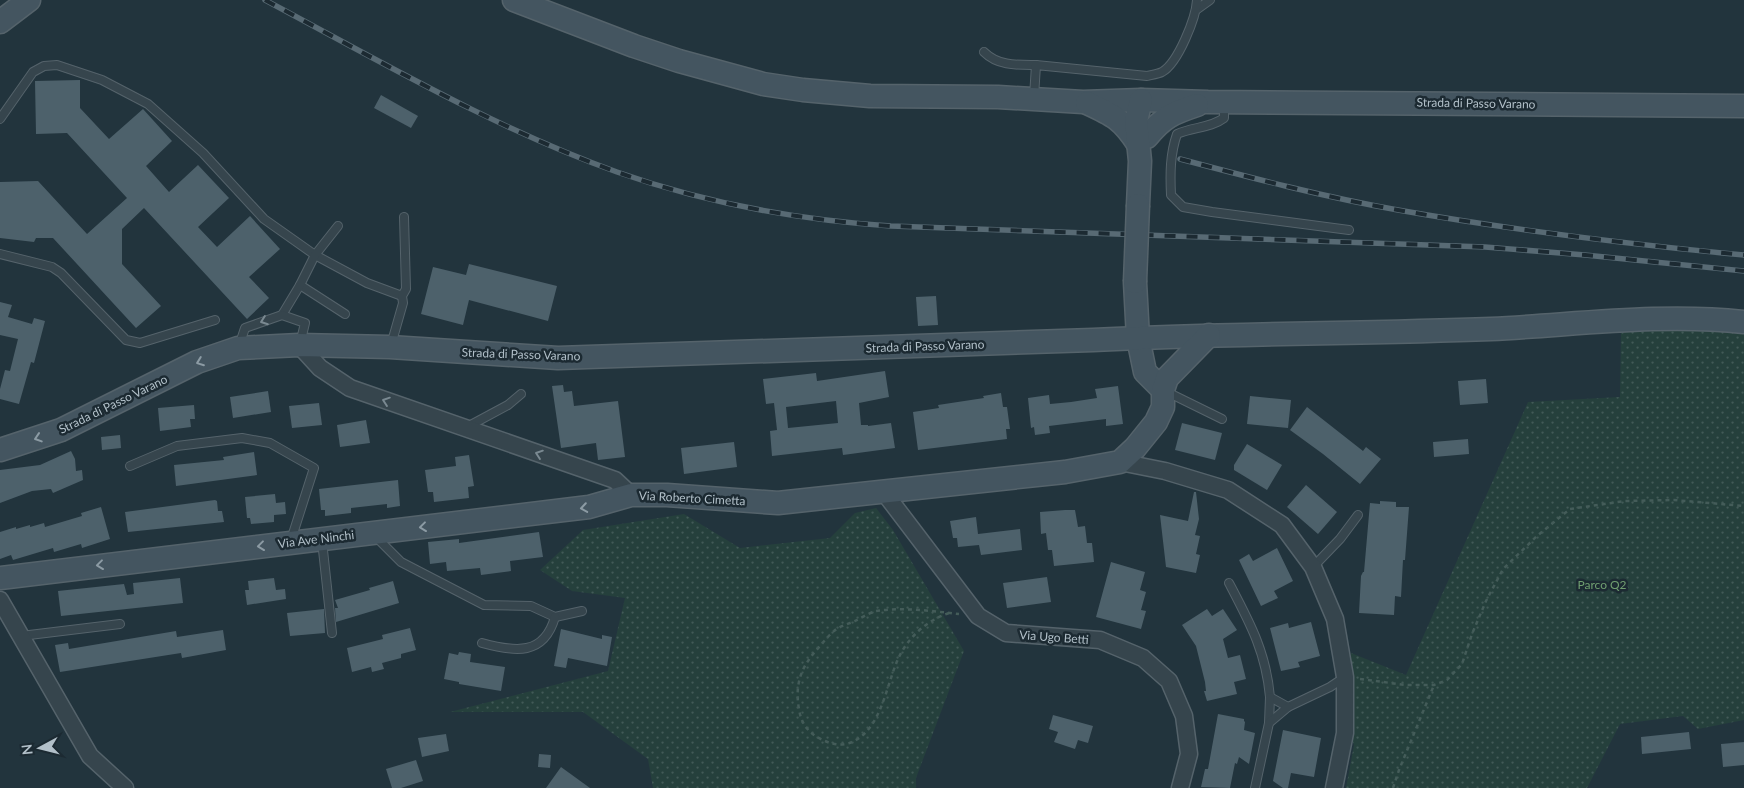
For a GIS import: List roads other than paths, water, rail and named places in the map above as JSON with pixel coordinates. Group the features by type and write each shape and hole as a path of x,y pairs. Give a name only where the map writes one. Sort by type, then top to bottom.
{"street":[{"path":"0,22 29,0"},
{"name":"Strada di Passo Varano","path":"514,0 652,52 726,75 763,84 870,96 1034,99 1083,102 1141,100 1744,106"},
{"path":"1141,100 1147,119 1142,148 1135,290 1138,338 1145,372"},
{"name":"Strada di Passo Varano","path":"1083,102 1110,114 1128,128 1142,148 1158,123 1169,116 1216,101"},
{"path":"1120,462 1135,448 1156,422 1163,407 1165,384 1176,355 1170,336 1159,329 1146,316 1135,290"},
{"path":"1093,340 1108,332 1123,319 1135,290"},
{"name":"Strada di Passo Varano","path":"1,448 61,430 197,362 238,348 299,346 390,347 558,358 1170,336 1490,329 1650,320 1718,319 1744,322"},
{"path":"1165,384 1209,335"},
{"path":"1093,340 1121,355 1165,384"},
{"name":"Via Roberto Cimetta","path":"299,346 320,368 350,388 615,480 631,495 667,495 778,503 1065,472 1120,462"},
{"path":"1120,462 1164,471 1228,490 1282,525 1313,567 1335,619 1345,677 1345,733 1334,788"},
{"name":"Via Ugo Betti","path":"883,491 978,616 1006,634 1100,640 1143,658 1169,681 1184,716 1189,754 1180,788"},
{"name":"Via Ave Ninchi","path":"0,578 589,507 631,495"},
{"path":"0,600 90,756 126,788"}],"lane":[{"path":"984,52 992,60 1010,65 1036,65 1146,76 1162,72 1175,60 1196,10 1197,0"},
{"path":"1196,10 1210,0"},
{"path":"0,119 33,72 44,66 57,65 102,80 148,104 203,153 264,219 315,255 366,283 402,296"},
{"path":"1034,99 1036,65"},
{"path":"1216,101 1224,118 1218,123 1177,134 1173,146 1170,174 1171,195 1183,207 1349,230"},
{"path":"390,347 403,302 402,296 406,289 404,217"},
{"path":"282,315 315,255 338,226"},
{"path":"0,254 52,267 61,272 126,340 140,344 216,320"},
{"path":"300,285 345,314"},
{"path":"238,348 245,328 282,315 305,323 299,346"},
{"path":"1165,384 1222,419"},
{"path":"465,428 508,405 521,394"},
{"path":"130,466 177,446 242,438 270,443 314,468 290,542"},
{"path":"1313,567 1340,540 1358,515"},
{"path":"371,532 401,562 484,605 531,606 555,617 582,611"},
{"path":"322,538 332,633"},
{"path":"1229,583 1250,622 1268,674 1270,697 1269,723 1255,788"},
{"path":"482,643 502,649 531,648 541,642 552,629 555,617"},
{"path":"21,636 120,624"},
{"path":"1269,723 1288,707 1330,687 1345,677"},
{"path":"1270,697 1288,707"}],"railway":[{"path":"265,0 394,70 526,135 617,172 650,183 684,193 752,208 821,219 891,226 1485,247 1744,271"},
{"path":"1180,159 1315,193 1398,210 1570,236 1744,255"}],"park label":[{"name":"Parco Q2","path":"1602,584"}]}
